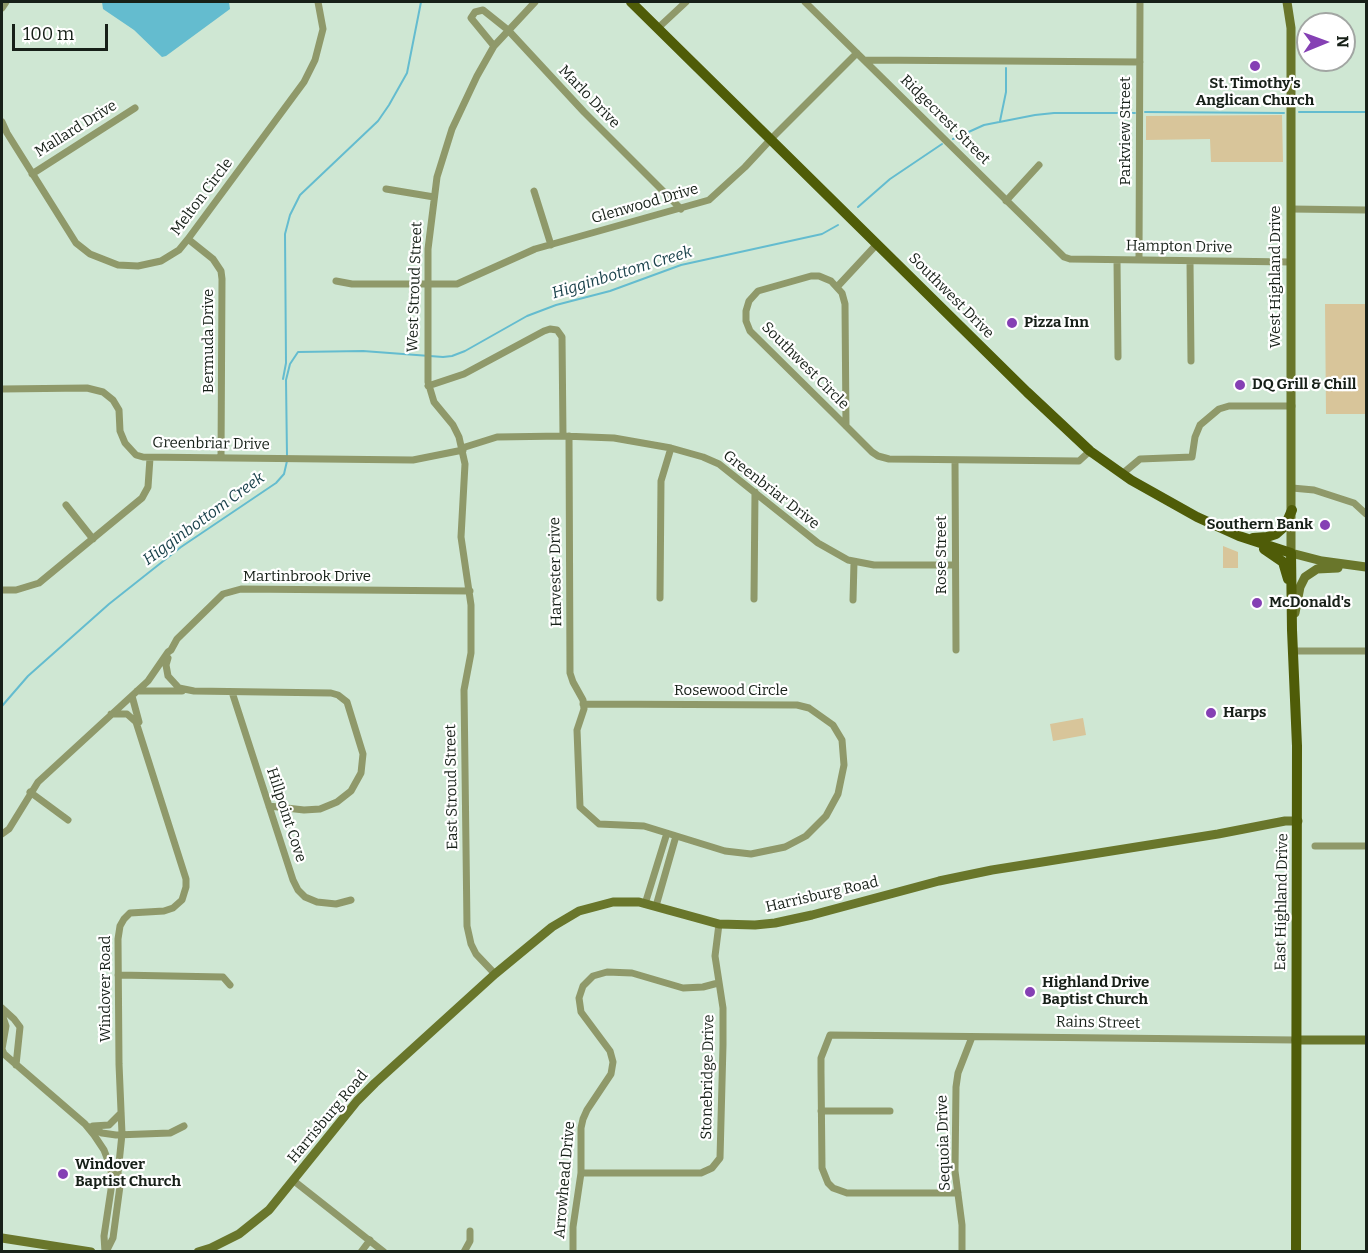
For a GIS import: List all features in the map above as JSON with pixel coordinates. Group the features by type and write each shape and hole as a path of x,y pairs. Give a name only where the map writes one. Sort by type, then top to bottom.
{"main road":[{"name":"Southwest Drive","path":"631,2 1090,451 1153,494 1197,517 1246,538 1291,553"},
{"name":"West Highland Drive","path":"1287,2 1291,28 1291,553"},
{"path":"1246,538 1276,534 1286,523 1292,510"},
{"path":"1246,538 1283,562 1291,590"},
{"path":"1291,553 1366,568"},
{"name":"East Highland Drive","path":"1291,553 1298,746 1296,1251"},
{"path":"1292,630 1300,587 1311,571 1327,568 1366,568"},
{"name":"Harrisburg Road","path":"198,1251 223,1242 252,1225 269,1210 363,1095 495,974 552,927 579,911 613,902 645,904 719,924 755,925 784,921 983,872 1285,821 1298,821"},
{"name":"Rains Street","path":"1296,1040 1366,1040"},
{"path":"2,1238 91,1251"}],"street":[{"path":"2,8 6,2"},
{"name":"Melton Circle","path":"2,122 7,134 76,243 90,254 104,260 126,266 147,265 169,256 188,239 309,74 315,60 322,29 318,2"},
{"name":"West Stroud Street","path":"470,591 461,537 465,464 462,449 457,432 434,402 426,373 427,285 434,196 443,153 477,76 494,46 535,2"},
{"path":"658,28 686,2"},
{"name":"Ridgecrest Street","path":"805,2 1066,258"},
{"name":"Parkview Street","path":"1139,260 1140,2"},
{"name":"Marlo Drive","path":"494,46 471,18 476,12 483,10 508,30 584,112 681,209"},
{"name":"Glenwood Drive","path":"336,281 351,284 451,285 464,282 536,249 709,200 857,53"},
{"path":"864,60 1140,62"},
{"name":"Mallard Drive","path":"32,174 135,108"},
{"path":"1006,201 1039,165"},
{"path":"386,189 434,196"},
{"path":"534,191 551,245"},
{"path":"1291,209 1366,210"},
{"name":"Bermuda Drive","path":"188,239 213,259 222,279 221,458"},
{"path":"846,426 845,304 842,293 837,287 877,244"},
{"name":"Hampton Drive","path":"1066,258 1291,262"},
{"path":"1117,260 1118,357"},
{"path":"1190,261 1191,361"},
{"name":"Southwest Circle","path":"837,287 826,278 811,276 761,289 754,293 749,302 746,321 750,332 872,452 883,458 1079,461 1090,451"},
{"name":"Harvester Drive","path":"428,386 464,374 544,331 557,330 562,337 570,673 584,704"},
{"name":"Greenbriar Drive","path":"2,389 87,388 99,390 110,397 119,410 120,431 125,443 136,455 150,458 413,460 462,449 497,437 614,438 671,448 719,464 824,548 854,562 874,565 955,565"},
{"path":"1122,474 1140,459 1192,457 1195,437 1200,425 1219,409 1229,406 1292,406"},
{"path":"660,598 661,481 671,448"},
{"path":"2,590 16,590 39,583 142,498 149,483 150,458"},
{"name":"Rose Street","path":"955,460 956,650"},
{"path":"1292,488 1314,490 1354,503 1366,514"},
{"path":"754,599 755,492"},
{"path":"66,505 93,538"},
{"path":"853,600 854,562"},
{"name":"Martinbrook Drive","path":"2,834 9,829 30,792 47,772 148,681 177,639 218,598 235,590 470,591"},
{"name":"East Stroud Street","path":"470,591 471,653 464,690 467,926 476,954 495,974"},
{"path":"171,650 166,665 168,676 179,688 194,691"},
{"path":"1293,651 1366,651"},
{"path":"134,693 194,691 338,694 348,704 362,747 360,776 351,792 337,802 316,810 269,806"},
{"name":"Hillpoint Cove","path":"232,692 292,880 300,894 317,902 336,904 351,900"},
{"name":"Windover Road","path":"134,693 147,751"},
{"name":"Rosewood Circle","path":"584,704 797,705 815,710 838,731 842,740 844,765 838,794 826,816 806,836 774,851 745,854 724,851 667,833 644,826 599,824 580,807 577,730 584,704"},
{"name":"Windover Road","path":"106,1251 113,1238 120,1186 118,1173 122,1134 118,935 124,919 135,912 164,911 173,908 182,900 186,888 186,879 147,751 135,720 125,714 111,714"},
{"path":"30,792 68,820"},
{"path":"645,904 667,833"},
{"path":"656,906 676,836"},
{"path":"1316,846 1366,846"},
{"name":"Stonebridge Drive","path":"581,1173 701,1173 716,1164 721,1151 723,1045 723,1008 715,956 719,924"},
{"name":"Arrowhead Drive","path":"573,1251 574,1210 581,1173 581,1128 587,1110 611,1074 613,1062 610,1051 581,1012 579,998 583,986 593,976 607,972 632,973 683,988 703,987 718,983"},
{"path":"118,975 223,977 230,985"},
{"path":"2,1008 17,1022 21,1032 16,1065"},
{"path":"2,1014 6,1026 2,1052 87,1126 104,1150 112,1176 110,1185"},
{"path":"6,1026 17,1022"},
{"name":"Rains Street","path":"821,1111 821,1058 830,1035 1296,1040"},
{"name":"Sequoia Drive","path":"962,1251 962,1225 955,1171 956,1087 958,1073 972,1037"},
{"path":"890,1111 821,1111 822,1168 825,1179 832,1188 847,1193 958,1193"},
{"path":"87,1126 105,1127 114,1122 121,1113"},
{"path":"87,1126 102,1132 122,1134 170,1133 184,1126"},
{"name":"Windover Road","path":"106,1251 104,1236 110,1185 118,1173"},
{"path":"294,1181 384,1251"},
{"path":"464,1251 470,1240 470,1231"},
{"path":"361,1251 370,1240"}],"shaded area":[{"path":"1282,115 1283,162 1211,162 1210,139 1146,140 1146,116"},
{"path":"1325,304 1366,304 1366,414 1326,414"},
{"path":"1223,546 1238,552 1238,568 1223,568"},
{"path":"1083,718 1086,735 1053,741 1050,724"}],"water":[{"path":"102,2 229,2 230,9 162,57 134,30 103,9"}],"waterway":[{"path":"283,379 286,363 285,234 290,215 300,195 378,121 389,105 407,73 421,2"},
{"path":"1000,121 1006,92 1006,68"},
{"name":"Higginbottom Creek","path":"1145,112 1284,113"},
{"name":"Higginbottom Creek","path":"1299,112 1366,112"},
{"name":"Higginbottom Creek","path":"953,139 984,125 1035,115 1135,113"},
{"name":"Higginbottom Creek","path":"858,207 890,179 942,144"},
{"name":"Higginbottom Creek","path":"287,456 286,380 290,364 298,352 363,351 452,356 527,316 556,305 610,291 681,265 822,234 838,225"},
{"name":"Higginbottom Creek","path":"2,706 28,676 109,604 181,547 276,483 284,474 287,461"}],"place":[{"name":"St. Timothy's Anglican Church","path":"1255,66"},
{"name":"Pizza Inn","path":"1012,323"},
{"name":"DQ Grill & Chill","path":"1240,385"},
{"name":"Southern Bank","path":"1325,525"},
{"name":"McDonald's","path":"1257,603"},
{"name":"Harps","path":"1211,713"},
{"name":"Highland Drive Baptist Church","path":"1030,992"},
{"name":"Windover Baptist Church","path":"63,1174"}]}
